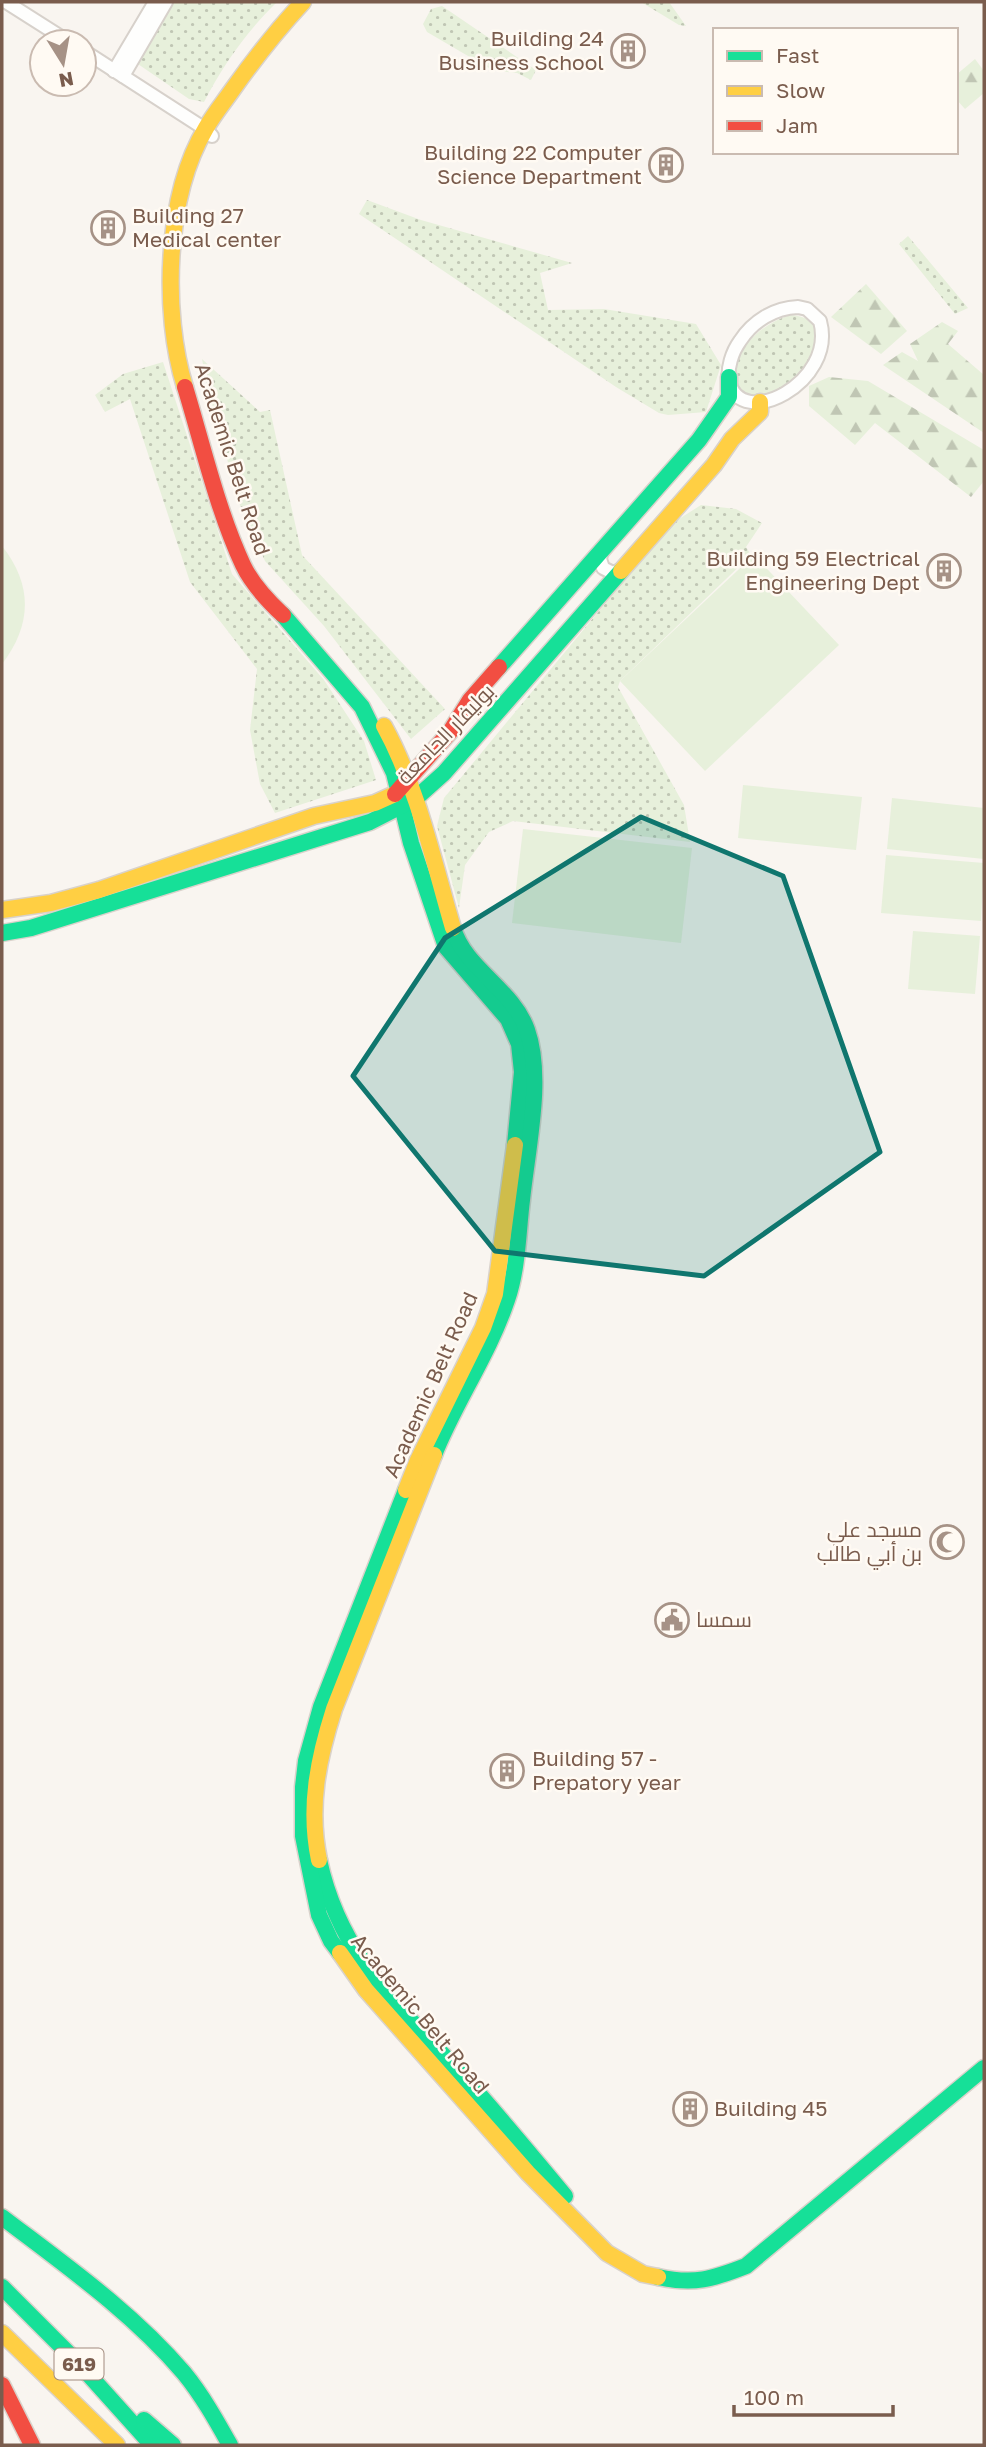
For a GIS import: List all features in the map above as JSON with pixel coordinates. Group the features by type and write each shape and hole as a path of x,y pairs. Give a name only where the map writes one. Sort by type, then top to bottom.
{"main road":[{"name":"Academic Belt Road","path":"303,2 272,35 208,132 181,194 171,260 171,313 176,358 225,520 244,566 268,601 291,623 362,707 407,794 455,935 470,957 517,1008 527,1029 535,1080 515,1262 508,1298 494,1335 437,1448 334,1709 318,1764 314,1803 323,1878 341,1927 380,1988 477,2092 592,2227 628,2257 667,2268 698,2270 727,2263 769,2238 984,2059"},
{"name":"Academic Belt Road","path":"208,132 268,49 313,2"},
{"name":"بوليفار الجامعة","path":"2,909 27,908 121,884 247,837 330,811 370,805 407,794 470,700 712,423 730,397 729,377"},
{"name":"بوليفار الجامعة","path":"2,933 31,928 370,822 407,794 444,773 625,568 714,465 733,439 760,412 760,402"},
{"name":"Academic Belt Road","path":"407,794 411,843 446,947 508,1019 521,1059 521,1092 495,1294 483,1328 418,1460 321,1707 306,1762 303,1836 319,1915 331,1941 383,2009 528,2173 607,2253 643,2274 670,2280 710,2280 746,2266 984,2068"},
{"path":"27,908 31,928"},
{"path":"2,2217 141,2330 183,2373 211,2411 230,2445"},
{"name":"619","path":"2,2287 81,2366 152,2445"},
{"name":"619","path":"2,2333 117,2445"},
{"path":"81,2366 173,2445"},
{"path":"2,2385 32,2445"}],"street":[{"path":"6,2 47,28"},
{"path":"119,74 155,2"},
{"path":"119,74 166,2"},
{"path":"98,60 208,132"},
{"path":"807,309 820,321 822,343 810,373 781,396 760,402 742,401 733,392 729,377 733,352 748,330 775,311 807,309"},
{"path":"603,550 600,559 603,568 612,573 625,568"}],"highlighted area":[{"path":"641,817 783,876 880,1152 704,1276 495,1251 353,1076 445,938"}],"green space":[{"path":"170,2 277,2 236,49 204,102 189,99 135,62"},
{"path":"641,2 669,2 686,26 679,25"},
{"path":"442,6 536,70 531,80 517,73 492,70 427,32 423,24 431,9"},
{"path":"975,59 984,71 984,93 965,109 958,101 958,73"},
{"path":"367,200 421,220 572,263 540,273 548,310 604,309 696,324 721,365 706,412 668,415 659,413 616,387 359,214"},
{"path":"908,236 968,308 955,314 899,244"},
{"path":"866,284 907,331 881,354 831,317"},
{"path":"790,315 807,319 816,328 817,340 813,354 794,380 781,390 767,397 747,396 736,385 738,361 743,350 758,332"},
{"path":"942,322 958,331 948,344 984,375 984,433 883,365 902,352 918,361 910,344"},
{"path":"202,359 260,412 270,410 302,555 445,709 411,739 324,626 265,561 239,503"},
{"path":"163,362 232,574 324,680 364,741 376,780 275,813 260,784 250,730 257,669 190,582 130,399 105,412 95,395 123,374"},
{"path":"829,377 868,381 984,450 984,481 971,497 875,423 855,445 809,406 809,386"},
{"path":"701,505 736,509 762,523 746,547 751,555 620,681 618,687 684,805 690,842 513,821 489,832 465,865 459,908 437,826 444,798 671,524"},
{"path":"2,546 19,575 25,605 19,635 2,664"},
{"path":"754,555 839,645 705,771 620,681"},
{"path":"743,785 862,797 856,850 738,838"},
{"path":"892,798 984,808 984,859 887,849"},
{"path":"523,829 692,848 681,943 512,923"},
{"path":"886,855 984,863 981,921 881,913"},
{"path":"913,931 980,936 975,994 908,989"}],"traffic: fast":[{"path":"499,667 699,440 729,397 729,377"},
{"path":"2,933 31,928 370,822 415,799 444,773 621,571"},
{"path":"283,615 362,707 394,773 411,843 446,947 508,1019 519,1044 522,1072 515,1145"},
{"path":"434,1455 491,1340 511,1288 534,1092 532,1049 527,1030 511,1003 468,955 453,928"},
{"path":"340,1953 319,1915 303,1836 306,1761 321,1707 406,1490"},
{"path":"319,1860 341,1924 374,1977 488,2104 565,2196"},
{"path":"658,2277 703,2279 746,2266 984,2068"},
{"path":"2,2217 120,2309 164,2351 197,2390 230,2445"},
{"path":"2,2287 81,2366 152,2445"},
{"path":"144,2420 173,2445"}],"traffic: slow":[{"path":"185,387 173,325 171,290 175,220 182,187 192,156 212,118 258,55 303,2"},
{"path":"621,571 714,465 732,439 760,412 760,402"},
{"path":"384,726 416,799 453,928"},
{"path":"2,910 51,903 99,890 314,816 375,803 395,794"},
{"path":"406,1490 483,1328 495,1294 515,1145"},
{"path":"319,1860 314,1821 316,1783 328,1728 434,1455"},
{"path":"340,1953 366,1990 528,2173 607,2253 643,2274 658,2277"},
{"path":"2,2333 117,2445"}],"traffic: jam":[{"path":"185,387 218,500 243,565 266,598 283,615"},
{"path":"395,794 450,732 470,700 499,667"},
{"path":"2,2385 32,2445"}],"place":[{"name":"Building 24 Business School","path":"628,51"},
{"name":"Building 22 Computer Science Department","path":"666,165"},
{"name":"Building 27 Medical center","path":"108,228"},
{"name":"Building 59 Electrical Engineering Dept","path":"944,571"},
{"name":"مسجد علي بن أبي طالب","path":"947,1542"},
{"name":"سمسا","path":"672,1620"},
{"name":"Building 57 - Prepatory year","path":"507,1771"},
{"name":"Building 45","path":"690,2109"}]}
